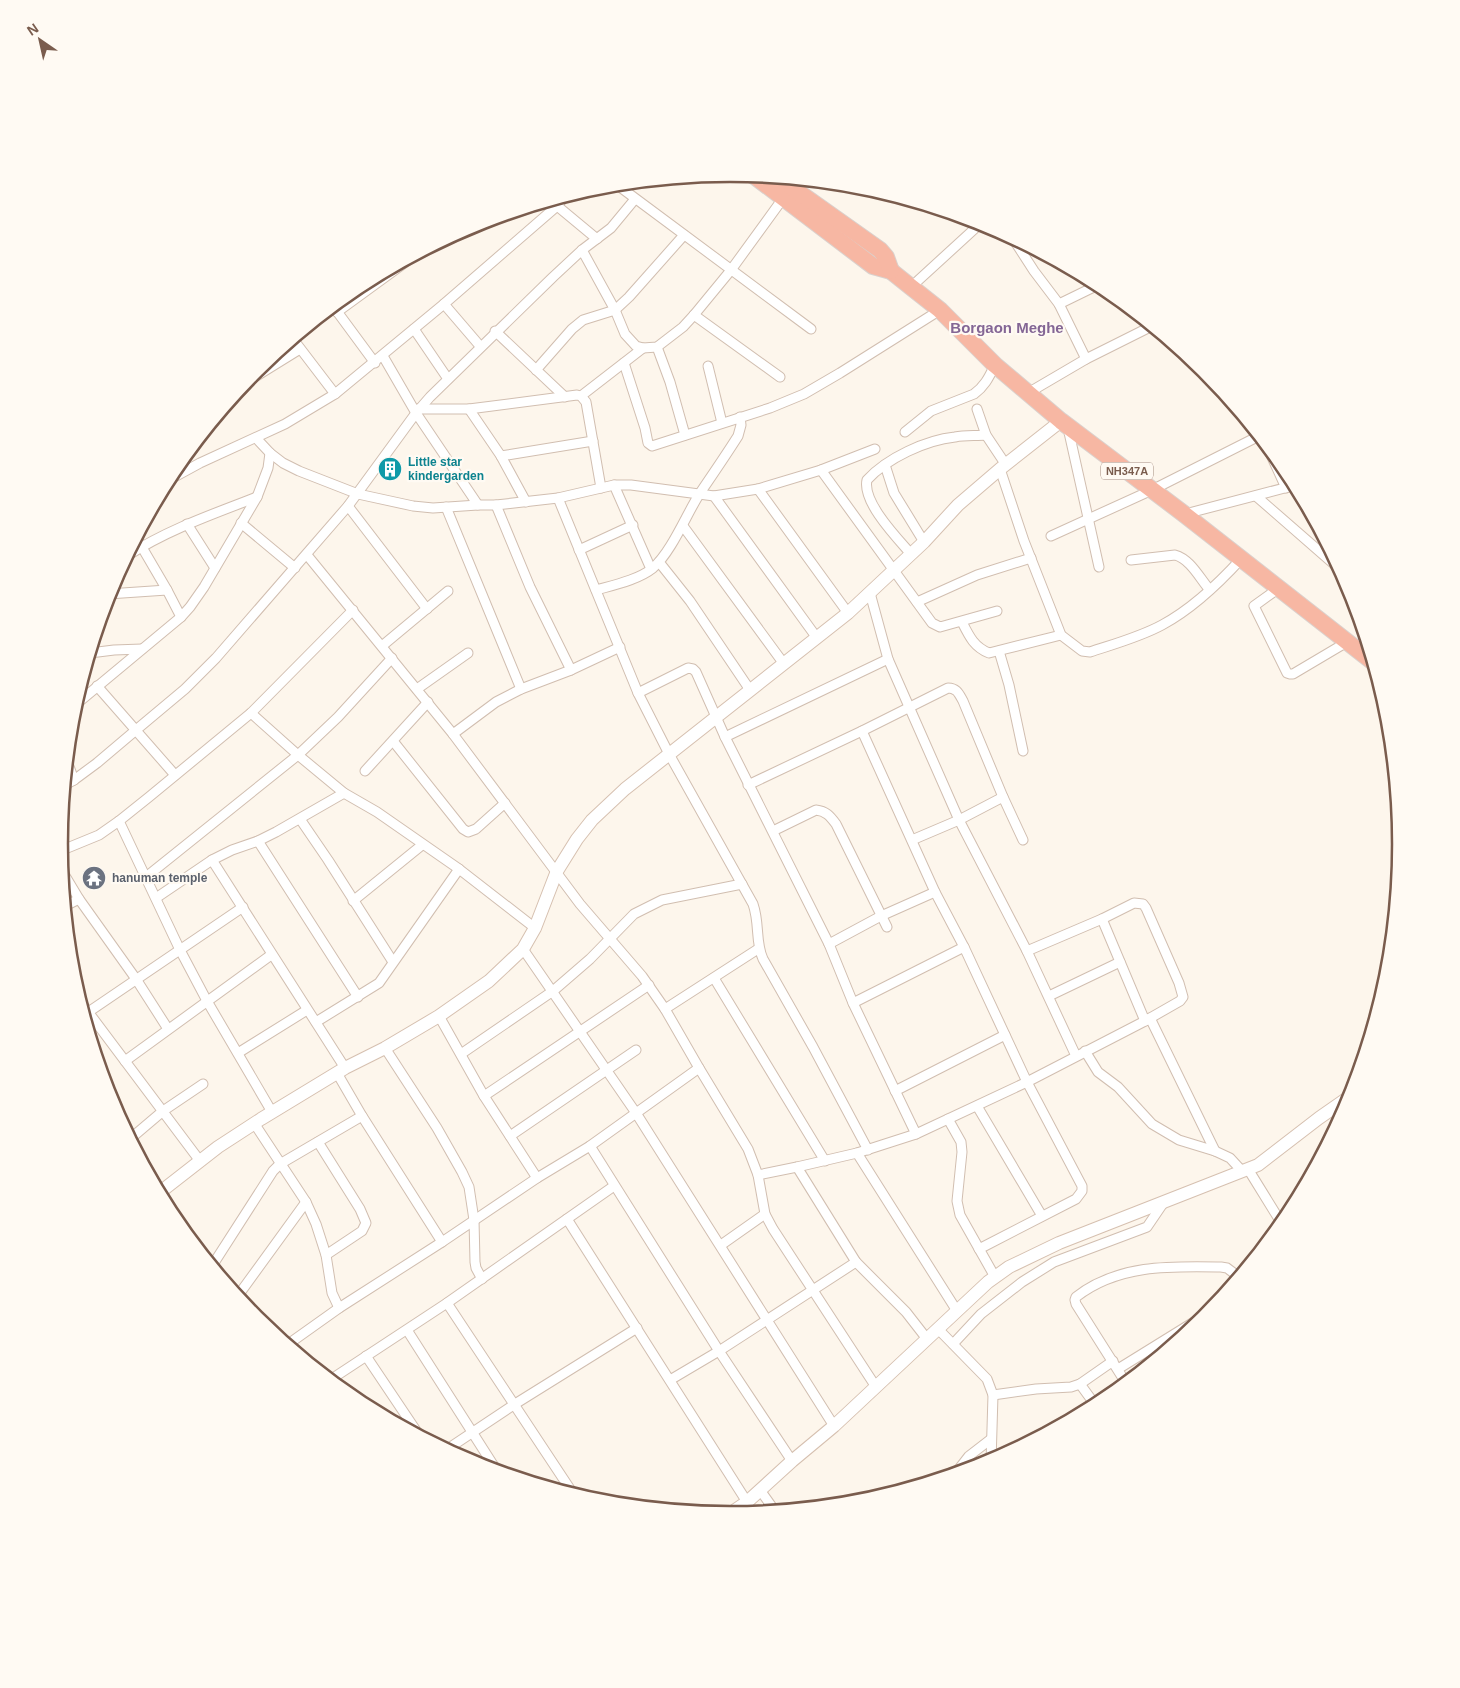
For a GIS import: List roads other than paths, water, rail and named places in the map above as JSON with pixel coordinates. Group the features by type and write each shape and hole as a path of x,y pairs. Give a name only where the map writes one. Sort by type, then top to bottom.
{"highway":[{"name":"NH347A","path":"764,183 872,266 890,271 911,287 940,310 995,365 1064,424 1279,588 1356,644"},
{"name":"NH347A","path":"787,184 880,250 886,257 890,271"}],"street":[{"path":"624,190 811,328"},
{"path":"582,250 615,310 625,334 636,346 643,348 657,347 694,315 731,270 784,197"},
{"path":"71,782 185,689 216,658 358,494 417,411 495,331 582,250 611,228 636,199"},
{"path":"556,205 597,239"},
{"path":"181,473 285,424 335,394 444,304 550,207"},
{"path":"911,287 975,229"},
{"path":"536,370 583,320 615,310 629,297 684,235"},
{"path":"1019,248 1059,304 1086,359"},
{"path":"1059,304 1091,289"},
{"path":"444,304 480,346"},
{"path":"624,362 646,428 649,445 652,446 770,408 804,394 940,310"},
{"path":"337,311 375,362"},
{"path":"694,315 780,377"},
{"path":"414,329 448,379"},
{"path":"1028,393 1086,359 1146,329"},
{"path":"495,331 565,397"},
{"path":"296,343 335,394"},
{"path":"657,347 670,382 685,435"},
{"path":"417,411 469,409 581,396 643,348"},
{"path":"272,366 300,349"},
{"path":"383,356 478,504"},
{"path":"905,432 931,411 980,390 989,378 995,365"},
{"path":"708,366 722,423"},
{"path":"581,396 586,402 601,488"},
{"path":"469,409 501,456 526,502"},
{"path":"977,409 986,435 1003,467 1031,558 1061,635 1082,651 1090,652 1160,626 1174,618 1241,559"},
{"path":"596,590 639,576 659,562 738,436 741,425 740,417"},
{"path":"165,1189 218,1147 254,1123 439,1016 489,981 523,949 535,928 557,871 576,839 592,820 625,789 848,612 924,542 958,505 1003,467 1064,424 1099,567"},
{"path":"911,554 873,505 867,490 867,480 885,465 915,448 955,436 986,435"},
{"path":"256,438 283,463 298,471 358,494 413,506 446,508 558,498 614,485 632,485 714,496 758,489 821,470 874,449"},
{"path":"1051,536 1152,490 1254,439"},
{"path":"501,456 592,441"},
{"path":"84,697 181,617 195,600 257,498 268,468 270,453"},
{"path":"885,465 894,493 924,542"},
{"path":"821,470 928,618 936,626 940,627 962,622 997,610"},
{"path":"614,485 651,569"},
{"path":"1184,514 1288,487"},
{"path":"758,489 848,612"},
{"path":"714,496 817,638"},
{"path":"1256,496 1328,560"},
{"path":"137,549 187,524 257,498"},
{"path":"558,498 638,693 669,754 742,884 757,916 758,949 868,1150"},
{"path":"496,505 530,588 571,670"},
{"path":"348,506 426,609"},
{"path":"446,508 521,689"},
{"path":"241,523 295,568"},
{"path":"187,524 215,568"},
{"path":"579,550 633,525"},
{"path":"683,526 784,664"},
{"path":"141,546 168,590 181,617"},
{"path":"307,555 428,702 580,904 649,985 666,1009 748,1150 758,1175 765,1214 813,1292 876,1387"},
{"path":"1130,560 1180,556 1186,560 1209,589"},
{"path":"917,602 977,575 1031,558"},
{"path":"659,562 690,601 750,690"},
{"path":"1279,588 1254,606 1287,673 1299,671 1356,644"},
{"path":"117,593 168,590"},
{"path":"382,646 448,591"},
{"path":"870,593 888,659 959,820 1027,951 1076,1056"},
{"path":"68,848 99,835 119,821 251,712 353,610"},
{"path":"962,622 971,639 982,650 989,653 1061,635"},
{"path":"453,734 496,702 521,689 571,670 620,647"},
{"path":"96,652 142,649"},
{"path":"999,651 1009,685 1023,750"},
{"path":"417,689 468,652"},
{"path":"146,877 298,755 338,717 392,658"},
{"path":"725,737 888,659"},
{"path":"638,693 680,671 690,668 696,672 748,785 829,944 853,1003 916,1134"},
{"path":"97,686 175,775"},
{"path":"748,785 948,688 956,690 963,701 1023,840"},
{"path":"365,771 428,702"},
{"path":"251,712 298,755 344,792 377,812 459,869 535,928"},
{"path":"862,731 935,892 964,947 1027,1082 1082,1186 1082,1192 1076,1199 979,1249"},
{"path":"392,741 463,829 468,832 476,829 505,803"},
{"path":"72,773 74,780"},
{"path":"156,898 212,860 232,850 258,841 300,819 344,792"},
{"path":"912,840 959,820 1003,797"},
{"path":"773,831 816,810 824,811 836,824 887,927"},
{"path":"300,819 393,962"},
{"path":"119,821 206,1001 272,1112"},
{"path":"258,841 358,997"},
{"path":"353,901 422,845"},
{"path":"212,860 316,1022 362,1116 442,1242"},
{"path":"316,1022 379,983 459,869"},
{"path":"69,882 168,1029"},
{"path":"461,1054 553,990 611,939 634,914 662,900 742,884"},
{"path":"829,944 881,916 935,892"},
{"path":"71,903 79,899"},
{"path":"758,1175 857,1153 916,1134 1027,1082 1148,1019 1180,1001 1183,997 1179,983 1143,904 1134,903 1102,919 1027,951"},
{"path":"89,1012 243,907"},
{"path":"1102,919 1120,962 1215,1151"},
{"path":"853,1003 964,947"},
{"path":"523,949 636,1113 834,1426"},
{"path":"666,1009 758,949"},
{"path":"125,1061 271,954"},
{"path":"1049,996 1120,962"},
{"path":"714,978 824,1161"},
{"path":"484,1096 649,985"},
{"path":"238,1053 308,1010"},
{"path":"439,1016 484,1096 537,1178"},
{"path":"92,1021 125,1061 200,1161"},
{"path":"895,1090 1005,1035"},
{"path":"385,1048 437,1128 469,1187 474,1220 475,1262 482,1279"},
{"path":"510,1136 636,1050"},
{"path":"1085,1051 1098,1072 1118,1087 1152,1124 1179,1140 1215,1151 1230,1158 1245,1170 1277,1217"},
{"path":"292,1341 339,1308 537,1178 590,1146 699,1068"},
{"path":"135,1135 163,1111 203,1084"},
{"path":"742,1506 834,1426 957,1311 1009,1267 1060,1242 1258,1165 1339,1104"},
{"path":"977,1106 1042,1216"},
{"path":"215,1261 273,1171 280,1164 362,1116"},
{"path":"948,1119 961,1142 962,1152 957,1201 960,1215 995,1277"},
{"path":"254,1123 306,1202 316,1224 326,1255 332,1293 339,1308"},
{"path":"318,1142 360,1209 366,1223 362,1231 326,1255"},
{"path":"590,1146 719,1351 792,1461"},
{"path":"857,1153 957,1311"},
{"path":"797,1167 856,1262 906,1312 927,1339"},
{"path":"336,1376 447,1303 614,1186"},
{"path":"241,1291 306,1202"},
{"path":"953,1344 981,1314 1022,1282 1054,1262 1147,1227 1164,1202"},
{"path":"721,1245 765,1214"},
{"path":"567,1219 747,1502"},
{"path":"670,1380 813,1292 856,1262"},
{"path":"1123,1377 1076,1304 1075,1300 1080,1294 1114,1276 1157,1267 1221,1267 1227,1268 1234,1273"},
{"path":"447,1303 568,1486"},
{"path":"453,1445 637,1328"},
{"path":"938,1329 987,1379 993,1395 990,1453"},
{"path":"407,1330 490,1461"},
{"path":"993,1395 1036,1389 1071,1387 1173,1337"},
{"path":"366,1356 412,1425"},
{"path":"1080,1384 1091,1399"},
{"path":"963,1464 991,1439"},
{"path":"760,1490 768,1505"}],"place":[{"name":"Little star kindergarden","path":"390,469"},
{"name":"hanuman temple","path":"94,878"}],"district":[{"name":"Borgaon Meghe","path":"1007,328"}]}
